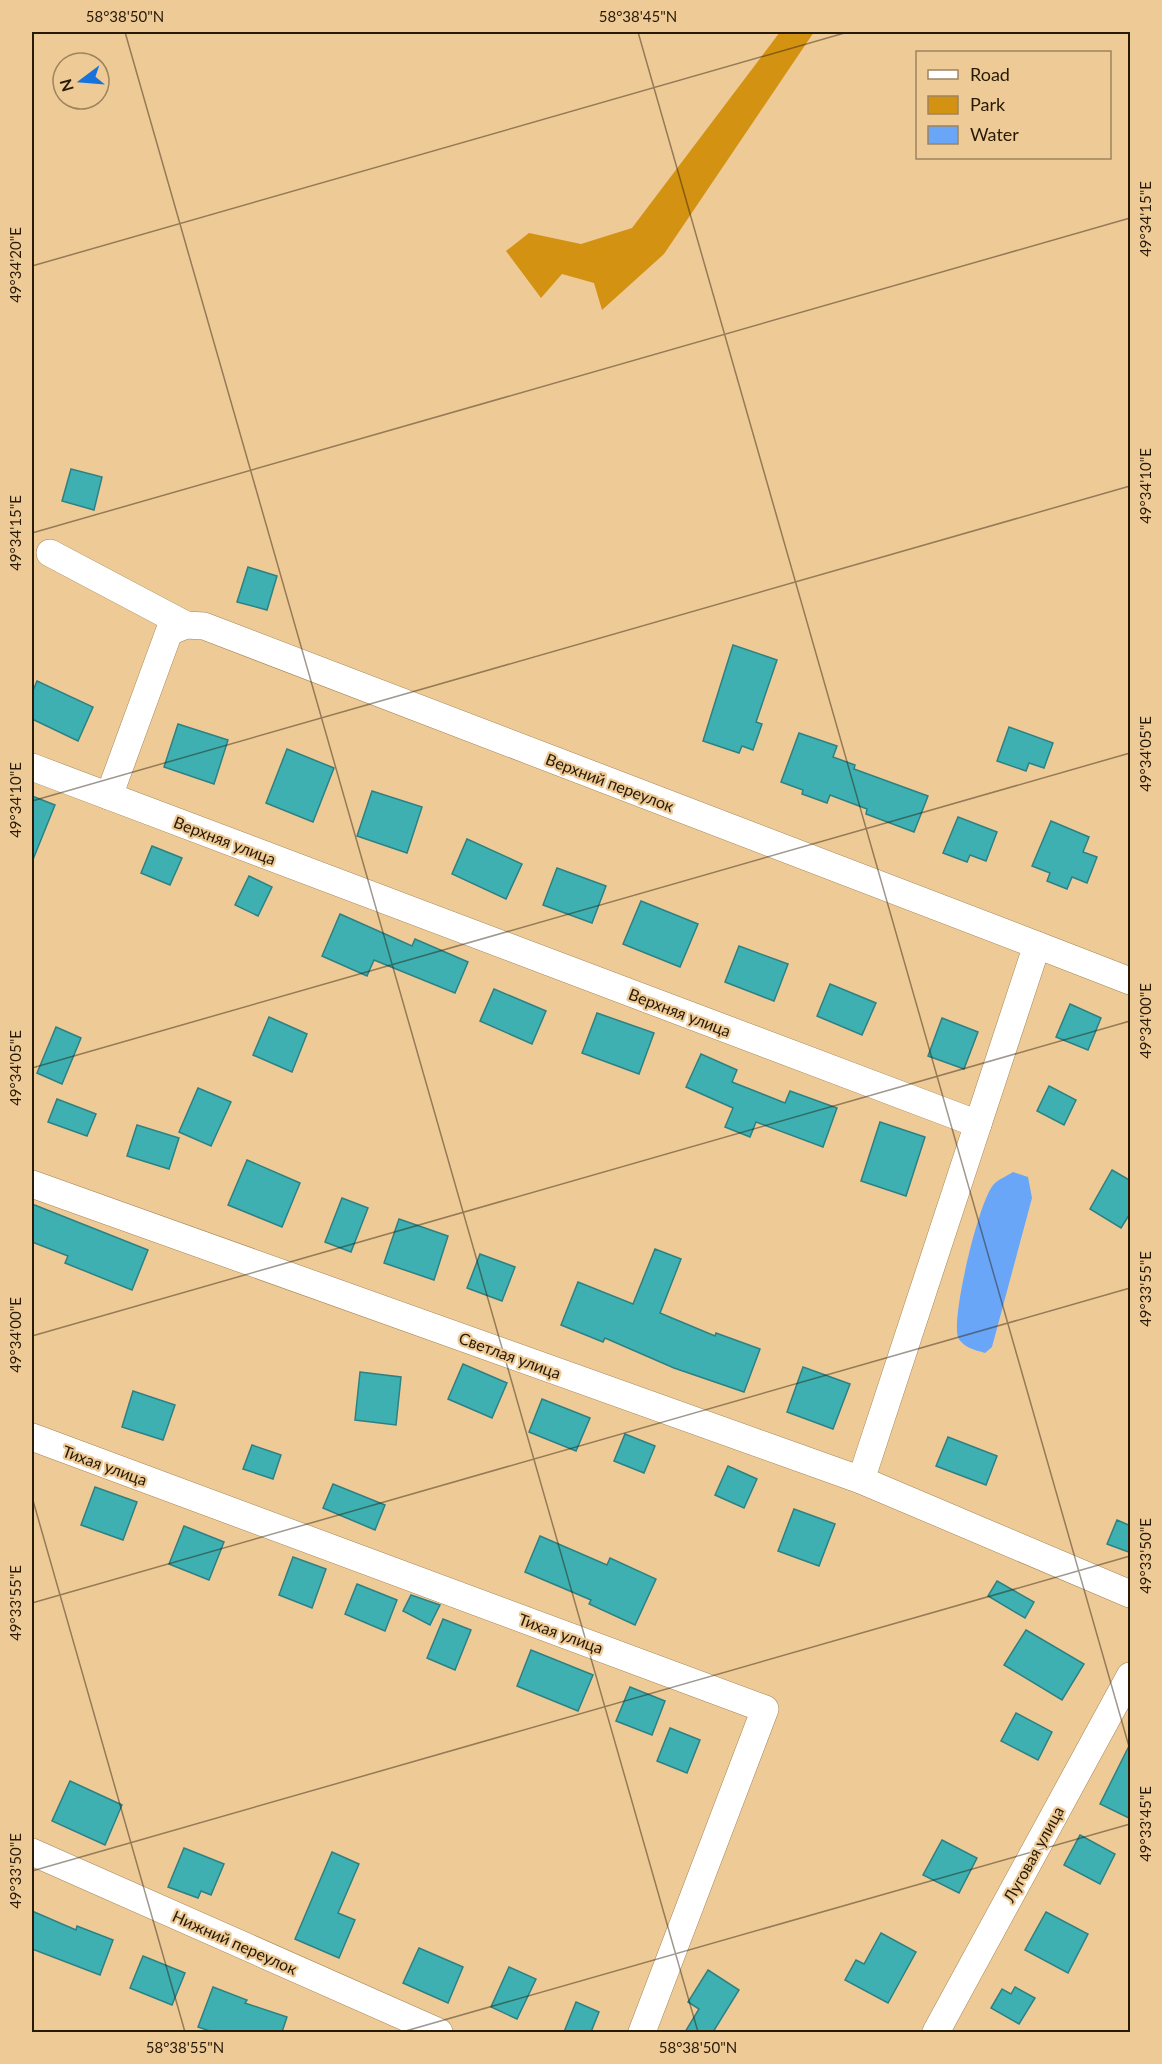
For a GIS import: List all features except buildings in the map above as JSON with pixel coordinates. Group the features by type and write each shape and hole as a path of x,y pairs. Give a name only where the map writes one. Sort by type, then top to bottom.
{"street":[{"name":"Верхний переулок","path":"50,553 186,625 204,626 1131,981"},
{"path":"109,796 169,632 186,625"},
{"name":"Верхняя улица","path":"32,767 978,1124"},
{"path":"861,1480 1037,945"},
{"name":"Светлая улица","path":"32,1184 861,1480 1131,1594"},
{"name":"Тихая улица","path":"32,1437 765,1709 642,2032"},
{"name":"Луговая улица","path":"936,2032 1131,1676"},
{"name":"Нижний переулок","path":"32,1852 439,2032"}],"green space":[{"path":"780,32 814,32 664,254 602,310 594,283 562,274 541,298 506,251 529,233 581,244 632,228"}],"water":[{"path":"1013,1172 1028,1177 1032,1198 992,1347 985,1353 969,1348 958,1337 957,1326 962,1284 974,1234 988,1194 996,1182"}]}
